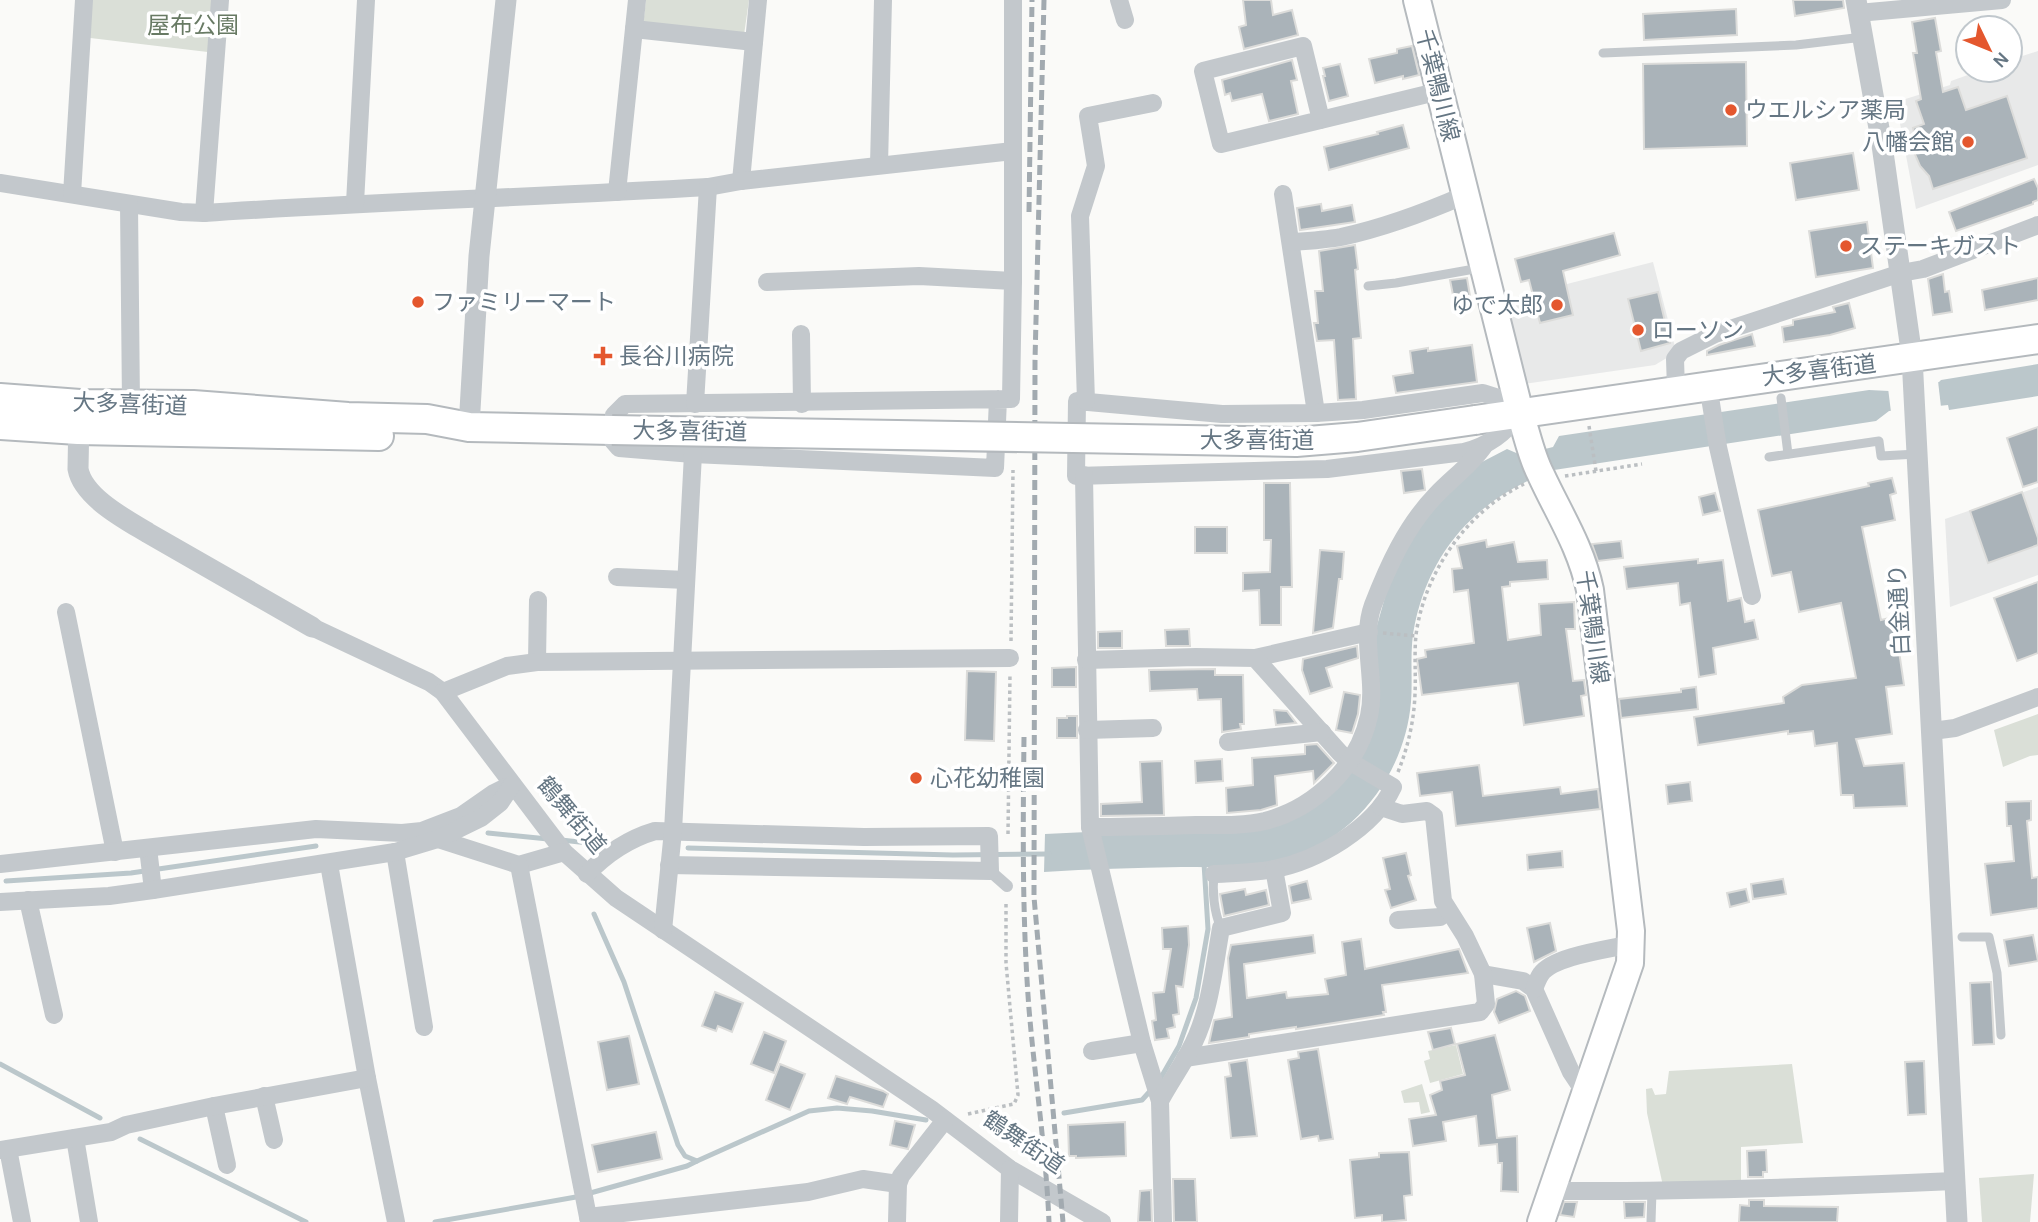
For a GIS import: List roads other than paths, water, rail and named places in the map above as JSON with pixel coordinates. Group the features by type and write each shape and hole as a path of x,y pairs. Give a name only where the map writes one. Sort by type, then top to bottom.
{"highway":[{"name":"大多喜街道","path":"0,425 79,417 131,404 193,405 348,417 427,419 469,427 1296,442 1357,437 1676,389 1710,398 1913,370 2038,339"},
{"name":"大多喜街道","path":"0,398 79,417 425,437 469,427"}],"main road":[{"name":"千葉鴨川線","path":"1417,0 1520,413 1541,474 1585,565 1631,944 1630,963 1541,1222"}],"street":[{"path":"72,194 85,0"},
{"path":"204,213 220,0"},
{"path":"355,203 366,0"},
{"path":"469,427 484,200 506,0"},
{"path":"617,192 637,0"},
{"path":"741,181 758,0"},
{"path":"879,165 883,0"},
{"path":"998,399 995,468 693,454 620,448 613,441 614,415 625,404 802,404 998,399 1011,399 1013,0"},
{"path":"1119,0 1125,20"},
{"path":"1857,7 2002,0"},
{"name":"白金通り","path":"1857,7 1901,274 1913,370 1956,1222"},
{"path":"634,29 754,42"},
{"path":"1321,120 1303,46 1203,71 1221,145 1440,91"},
{"path":"1086,401 1080,216 1096,166 1088,116 1153,103"},
{"path":"0,183 181,212 204,213 355,203 484,200 708,187 1013,150"},
{"path":"695,404 708,187"},
{"path":"1283,194 1316,413"},
{"path":"1292,242 1340,237 1465,195"},
{"path":"129,204 131,404"},
{"path":"1676,389 1675,359 1681,351 1715,334 1923,269 2038,225"},
{"path":"768,282 919,276 1013,281"},
{"path":"801,334 802,404"},
{"path":"1483,393 1505,400 1520,413 1505,433 1484,446 1464,452 1327,469 1076,476 1077,401 1222,414 1316,413 1363,411 1483,393"},
{"path":"1710,398 1718,447 1752,596"},
{"name":"鶴舞街道","path":"79,417 78,469 80,478 88,489 130,522 313,627 429,682 443,692 564,852 616,898 945,1120 1010,1169 1102,1222"},
{"path":"1090,829 1264,821 1288,813 1326,790 1349,761 1363,737 1370,710 1368,623 1390,565 1409,529 1434,497 1474,461 1484,446"},
{"path":"663,930 673,831 693,454"},
{"path":"1084,475 1090,829 1142,1043 1160,1101 1163,1222"},
{"path":"617,577 686,580"},
{"path":"537,662 538,600"},
{"path":"66,612 115,852"},
{"path":"1086,660 1255,658 1369,632"},
{"path":"443,692 507,666 537,662 1010,658"},
{"path":"1214,874 1274,869 1306,860 1351,834 1381,807 1393,788 1349,761 1255,658"},
{"path":"1932,731 1955,728 2038,697"},
{"path":"1087,730 1153,728"},
{"path":"1228,742 1322,732"},
{"path":"0,864 316,829 402,833 422,831 461,816 494,793 512,785"},
{"path":"0,902 109,896 394,852 438,839 481,818 500,803 512,785"},
{"path":"1185,1058 1480,1012 1486,1004 1483,974 1465,936 1443,901 1434,816 1427,811 1402,814 1381,807"},
{"path":"587,874 602,858 639,835 655,831 864,837 989,836 990,871"},
{"path":"864,837 864,869"},
{"path":"438,839 519,865 564,852"},
{"path":"148,848 153,890"},
{"path":"394,852 425,1027"},
{"path":"329,864 396,1222"},
{"path":"519,865 586,1207 808,1192 863,1179 898,1184"},
{"path":"669,865 990,871 1007,886"},
{"path":"1160,1101 1191,1049 1202,1019 1222,928 1282,913 1274,869"},
{"path":"28,900 54,1014"},
{"path":"1398,920 1440,917 1448,911"},
{"path":"1534,989 1542,972 1550,966 1575,957 1631,944"},
{"path":"1483,974 1523,981 1534,989 1571,1072 1585,1093"},
{"path":"1092,1051 1142,1043"},
{"path":"22,1222 4,1149 111,1132 126,1125 214,1106 367,1078"},
{"path":"264,1097 274,1140"},
{"path":"214,1106 228,1165"},
{"path":"897,1222 898,1184 908,1164 945,1120"},
{"path":"75,1138 89,1222"},
{"path":"1009,1222 1010,1169"},
{"path":"1551,1191 1652,1192 1954,1181"}],"lane":[{"path":"1603,53 1796,45 1863,37"},
{"path":"1368,286 1396,284 1483,268"},
{"path":"1781,400 1788,454"},
{"path":"1769,457 1879,441 1881,456 1918,454"},
{"path":"1214,874 1218,921 1222,928"},
{"path":"1962,937 1989,937 1997,973 2001,1035"},
{"path":"1651,1222 1652,1192"}],"waterway":[{"path":"488,833 548,839"},
{"path":"561,840 598,844"},
{"path":"6,881 131,873 316,846"},
{"path":"688,848 953,855 1049,854"},
{"path":"1159,1081 1179,1046 1196,998 1208,929 1204,863"},
{"path":"594,914 624,982 678,1145 685,1156 697,1161 809,1111 837,1108 926,1120"},
{"path":"0,1064 100,1118"},
{"path":"1064,1113 1142,1100 1152,1089"},
{"path":"140,1139 306,1222"},
{"path":"435,1222 576,1197 697,1161"}],"railway":[{"path":"1029,212 1032,0"},
{"path":"1044,0 1035,360 1034,897 1063,1222"},
{"path":"1024,737 1025,941 1031,1036 1049,1222"}],"place":[{"name":"ウエルシア薬局","path":"1731,110"},
{"name":"八幡会館","path":"1968,142"},
{"name":"ステーキガスト","path":"1846,246"},
{"name":"ファミリーマート","path":"418,302"},
{"name":"ゆで太郎","path":"1557,305"},
{"name":"ローソン","path":"1638,330"},
{"name":"長谷川病院","path":"603,356"},
{"name":"心花幼稚園","path":"916,778"}],"park label":[{"name":"屋布公園","path":"193,25"}]}
